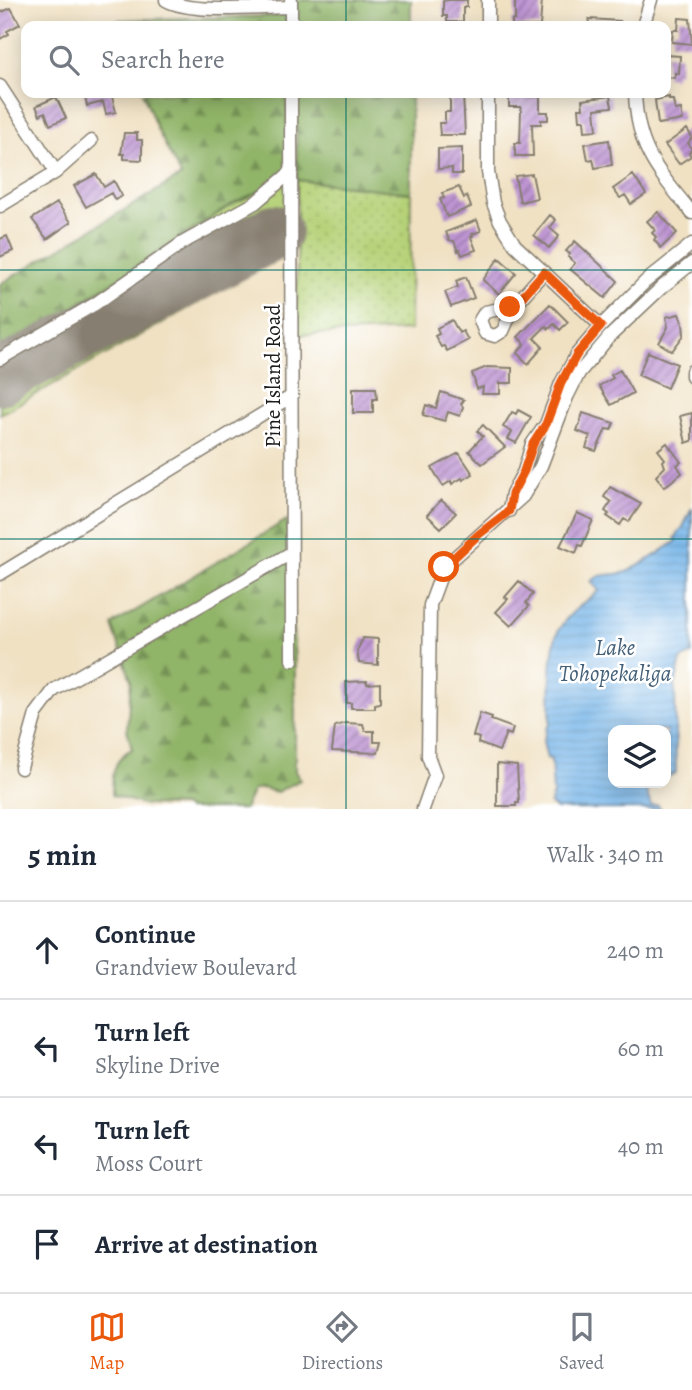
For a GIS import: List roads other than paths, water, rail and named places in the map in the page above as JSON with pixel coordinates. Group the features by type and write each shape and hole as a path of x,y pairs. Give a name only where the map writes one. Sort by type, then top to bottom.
{"street":[{"path":"166,0 173,4 199,8 291,4"},
{"path":"488,0 488,21"},
{"path":"640,0 642,21"},
{"path":"644,21 652,0"},
{"path":"0,86 56,173"},
{"name":"Pine Island Road","path":"291,98 292,660"},
{"path":"488,98 488,172 493,203 506,234 601,326"},
{"path":"635,98 636,119 643,144 656,169 692,213"},
{"path":"0,206 56,173 90,141"},
{"path":"0,359 95,304 184,242 255,203 292,171"},
{"path":"509,511 512,494 524,471 533,444 546,424 561,383 577,354 645,282 692,244"},
{"path":"423,809 435,775 428,756 430,606 444,567 523,496 541,466 566,397 579,373 609,337 692,263"},
{"path":"514,306 544,272"},
{"path":"692,371 692,377"},
{"path":"0,575 292,396"},
{"path":"20,768 36,714 54,690 291,553"}],"water":[{"name":"Lake Tohopekaliga","path":"692,508 692,654 681,660 675,686 676,773 671,776 671,725 608,725 608,788 649,788 646,790 651,806 658,805 661,809 556,809 550,804 553,794 551,759 547,759 543,742 550,725 550,689 556,636 568,617 599,591 591,581 603,575 629,571 643,563 677,541 675,538"}]}
